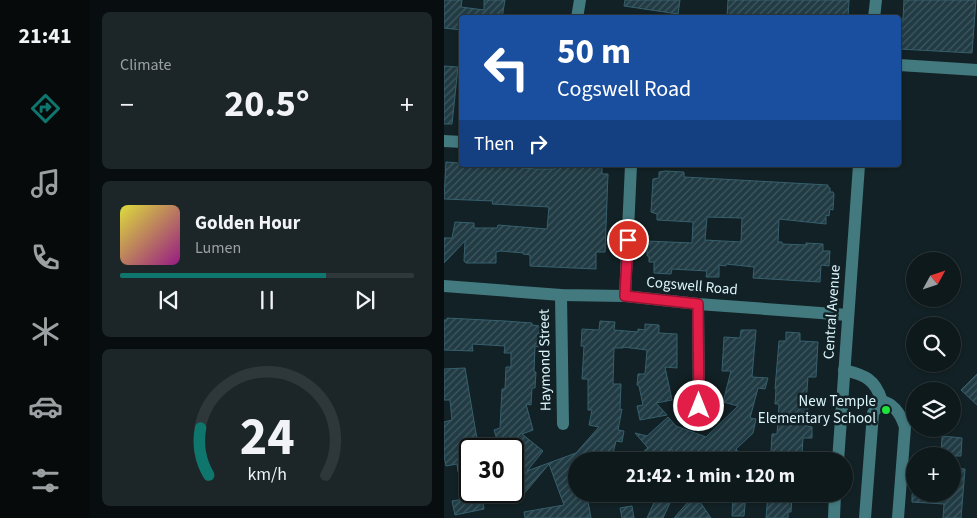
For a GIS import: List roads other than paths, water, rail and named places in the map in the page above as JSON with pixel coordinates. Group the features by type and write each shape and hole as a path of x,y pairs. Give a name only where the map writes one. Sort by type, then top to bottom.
{"street":[{"path":"578,15 580,0"},
{"path":"874,15 876,0"},
{"path":"901,65 977,70"},
{"path":"444,141 459,142"},
{"path":"625,296 631,167"},
{"name":"Central Avenue","path":"839,452 859,167"},
{"name":"Cogswell Road","path":"444,286 560,295 625,296 698,304 848,315"},
{"name":"Haymond Street","path":"560,295 563,424"},
{"path":"698,304 699,406"},
{"path":"844,370 863,375 868,379 878,390 882,401"},
{"path":"866,518 873,413 882,401"},
{"path":"882,401 888,402 895,408 905,427 898,518"},
{"path":"834,518 835,502"}],"place":[{"name":"New Temple Elementary School","path":"886,410"}]}
